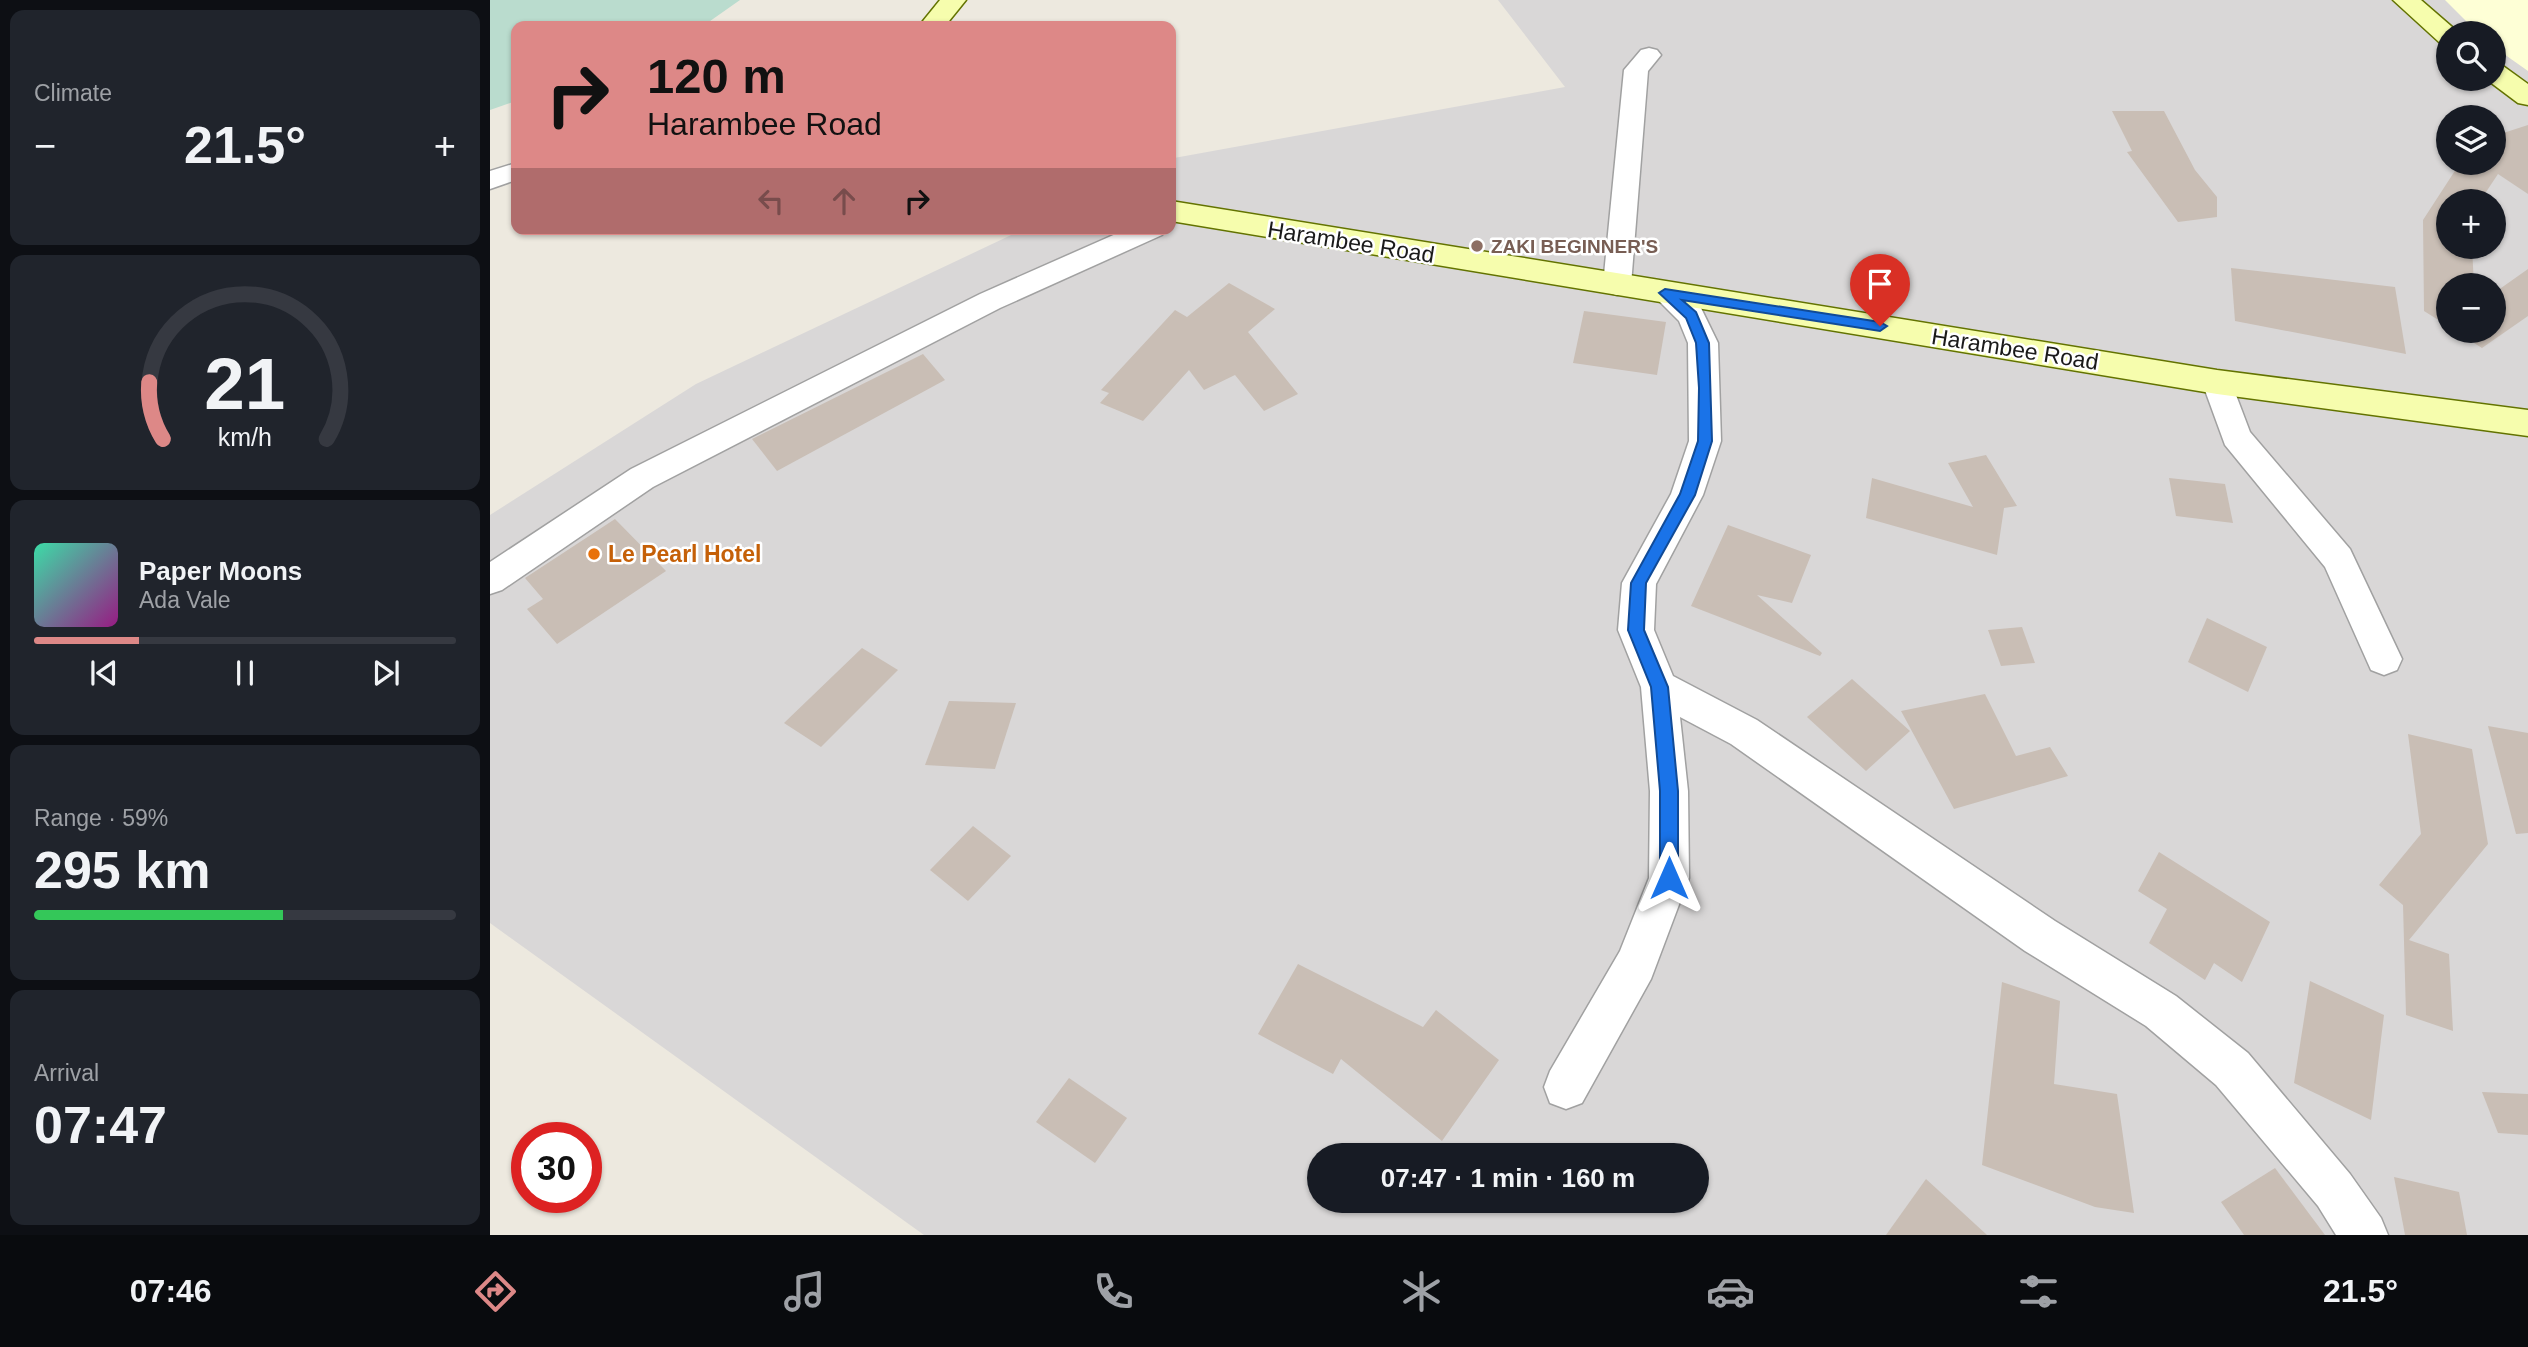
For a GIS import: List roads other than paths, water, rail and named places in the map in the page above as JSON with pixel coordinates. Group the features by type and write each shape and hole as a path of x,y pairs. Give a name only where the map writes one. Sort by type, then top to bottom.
{"main road":[{"path":"934,21 953,0"},
{"path":"2406,0 2436,26"},
{"path":"2506,81 2528,97"},
{"name":"Harambee Road","path":"1176,215 2217,382 2528,423"}],"street":[{"path":"1617,285 1636,70 1648,55"},
{"path":"490,181 511,174"},
{"path":"490,580 642,478 990,301 1138,235"},
{"path":"1566,1087 1636,964 1669,878 1669,791 1659,687 1636,630 1639,583 1687,495 1705,441 1703,343 1691,315 1665,293"},
{"path":"2217,382 2236,437 2338,559 2384,659"},
{"path":"1659,687 1744,732 1971,886 2039,936 2161,1011 2232,1069 2334,1191 2364,1235"}],"place":[{"name":"ZAKI BEGINNER'S","path":"1477,246"},
{"name":"Le Pearl Hotel","path":"594,554"}]}
